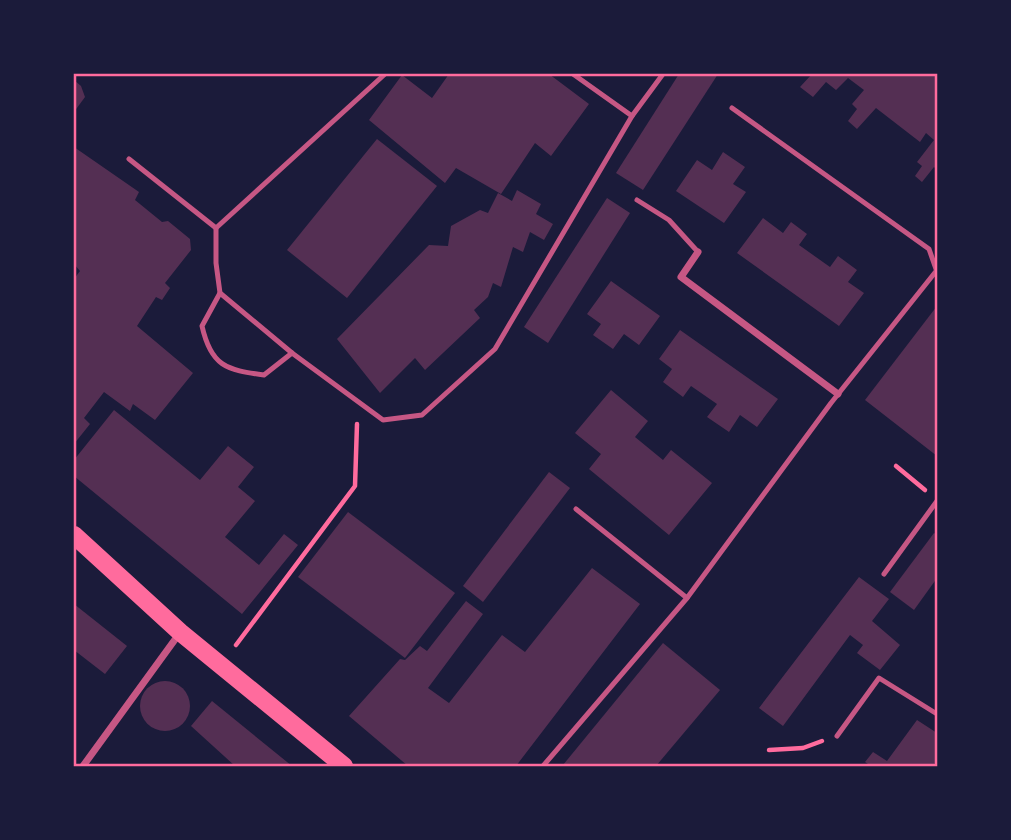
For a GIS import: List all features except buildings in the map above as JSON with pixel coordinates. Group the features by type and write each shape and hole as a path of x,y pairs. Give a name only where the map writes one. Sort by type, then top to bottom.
{"main road":[{"path":"74,535 180,632 344,766"}],"street":[{"path":"698,252 681,277 838,394"},
{"path":"83,766 180,632"}],"lane":[{"path":"292,354 264,375 232,371 208,352 202,326 220,293 216,263 216,228 385,74"},
{"path":"573,74 632,116"},
{"path":"220,293 292,354 383,420 422,415 495,349 632,116 663,74"},
{"path":"543,766 687,598 838,394 937,269 929,249 732,108"},
{"path":"129,159 216,228"},
{"path":"637,200 669,220 698,252"},
{"path":"884,574 937,501"},
{"path":"576,509 687,598"},
{"path":"837,736 879,678 937,714"}],"path":[{"path":"221,665 355,486 357,421 343,390"},
{"path":"896,466 932,495"},
{"path":"769,750 803,748 837,736"}]}
